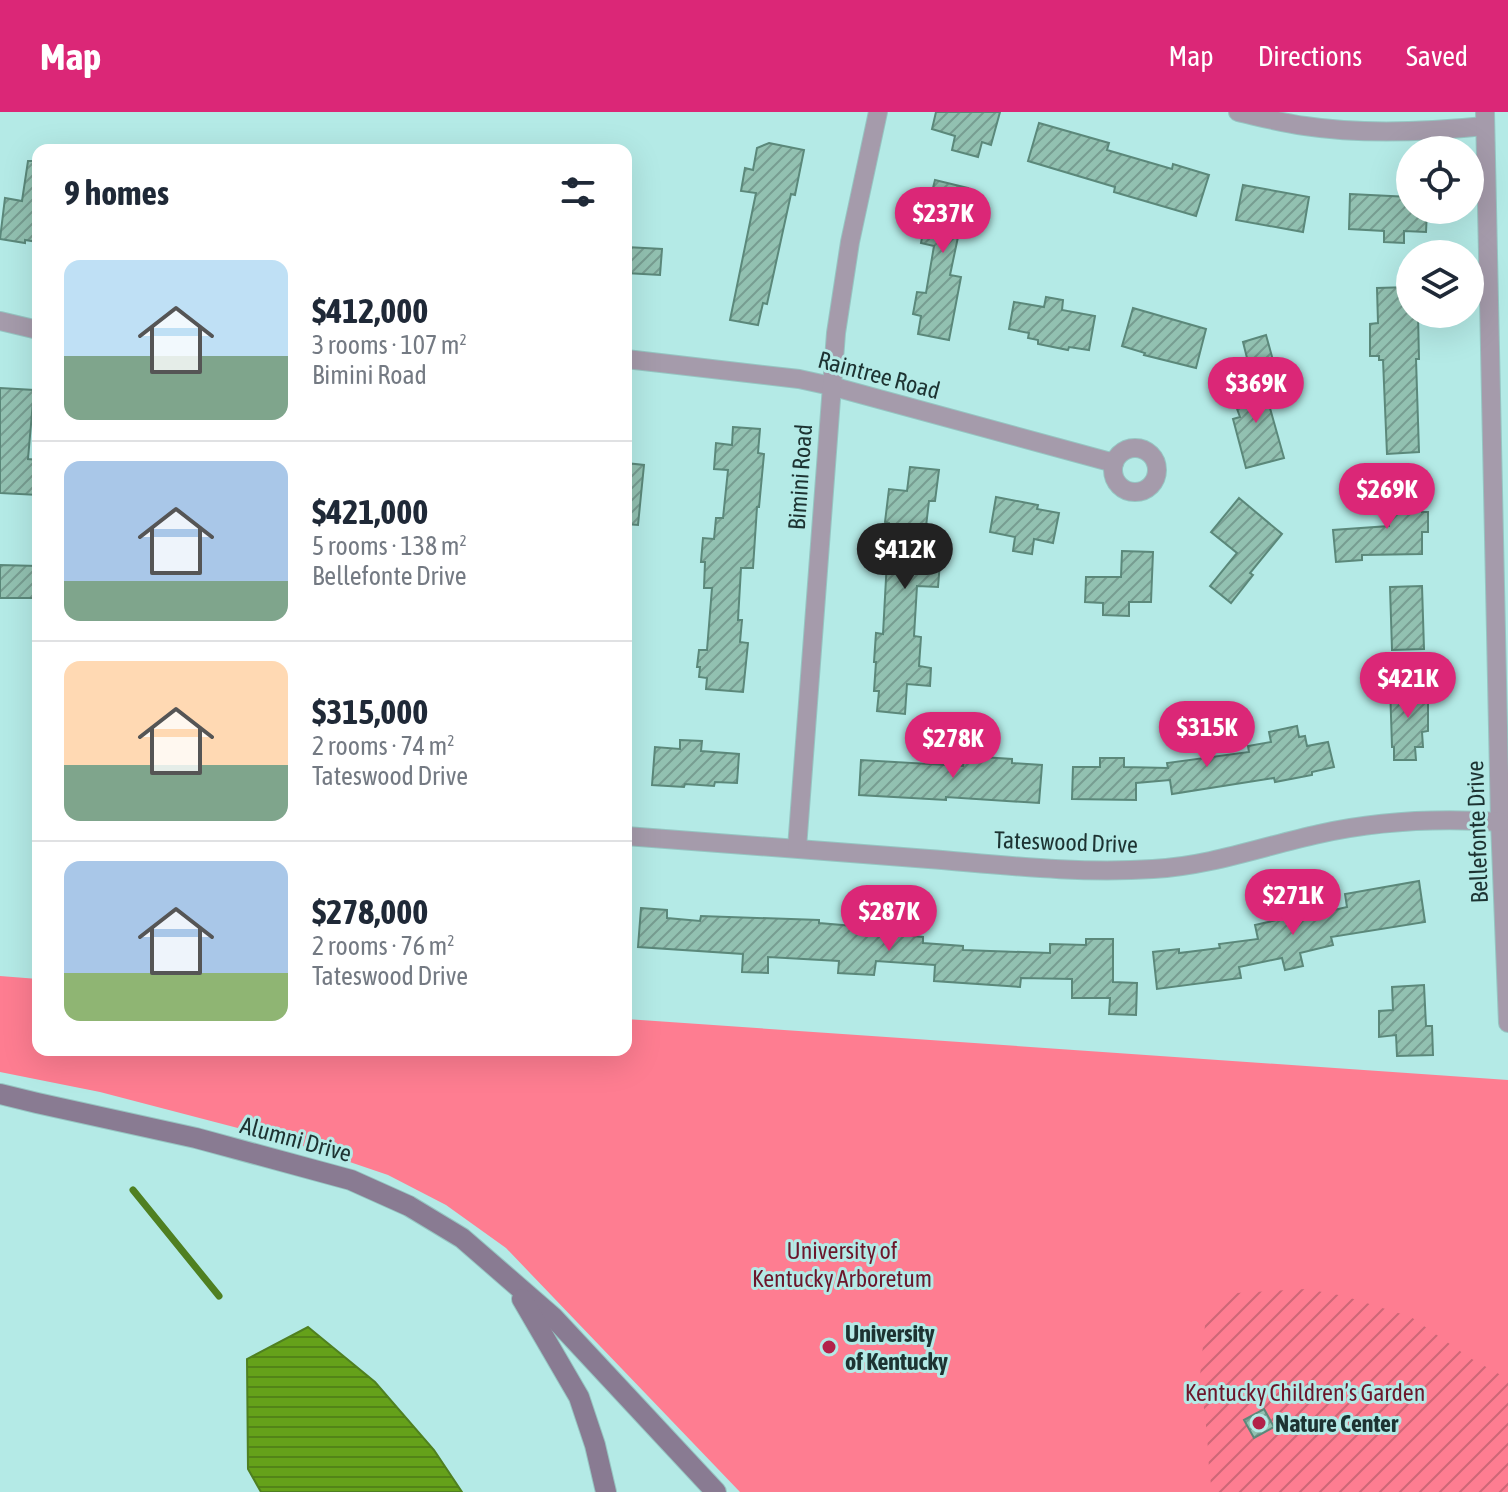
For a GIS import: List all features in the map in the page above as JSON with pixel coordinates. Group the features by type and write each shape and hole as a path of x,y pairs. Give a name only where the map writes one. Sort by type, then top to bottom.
{"main road":[{"name":"Alumni Drive","path":"0,1094 196,1138 351,1180 409,1206 462,1238 514,1285 579,1397 606,1492"},
{"name":"Alumni Drive","path":"0,1103 37,1103"},
{"name":"Alumni Drive","path":"514,1285 553,1317 716,1492"}],"street":[{"name":"Bimini Road","path":"797,848 831,386 842,286 878,112"},
{"path":"1238,112 1304,126 1347,130 1452,129 1485,119"},
{"name":"Bellefonte Drive","path":"1485,119 1500,822 1508,1023"},
{"path":"0,321 32,329"},
{"name":"Raintree Road","path":"632,360 799,379 1114,463"},
{"name":"Tateswood Drive","path":"632,836 1074,871 1154,869 1230,857 1319,833 1355,827 1438,821 1500,822"}],"green space":[{"name":"University of Kentucky Arboretum","path":"0,976 32,979 32,1056 632,1056 632,1019 1508,1080 1508,1492 740,1492 506,1248 446,1205 388,1175 291,1142 100,1092 0,1072"},
{"name":"Kentucky Children’s Garden","path":"1306,1289 1344,1296 1411,1317 1470,1358 1508,1379 1508,1492 1212,1492 1200,1376 1205,1325 1218,1301 1236,1293"}],"shaded area":[{"path":"308,1327 375,1382 434,1450 462,1492 261,1492 248,1469 247,1359"}],"building":[{"path":"936,112 1000,112 991,145 982,142 978,157 952,150 955,136 932,129"},
{"path":"1039,123 1109,143 1107,150 1172,169 1173,164 1209,175 1196,216 1114,192 1115,187 1028,161"},
{"path":"769,143 804,150 767,304 763,303 758,325 730,320 756,193 741,191 745,168 753,170 757,148"},
{"path":"28,161 32,161 32,241 0,239 5,198 22,201"},
{"path":"935,180 968,188 967,192 983,196 977,222 962,218 950,275 961,277 949,340 918,334 921,316 913,314 917,292 926,293 934,246 921,243 928,191 932,192"},
{"path":"1243,185 1309,197 1303,232 1236,220"},
{"path":"1350,194 1396,196 1396,224 1426,224 1426,232 1404,231 1404,240 1396,240 1396,243 1384,242 1384,231 1349,229"},
{"path":"632,247 662,249 660,275 632,273"},
{"path":"1396,287 1396,328 1418,328 1419,359 1416,359 1419,452 1387,454 1383,360 1379,360 1379,356 1370,356 1370,324 1378,323 1377,288"},
{"path":"1046,297 1063,300 1062,310 1095,316 1089,350 1069,347 1068,350 1038,344 1038,340 1028,338 1029,333 1009,329 1014,302 1044,307"},
{"path":"1133,308 1206,329 1196,368 1122,346"},
{"path":"1266,335 1276,371 1252,378 1243,342"},
{"path":"1261,376 1284,458 1246,468 1233,419 1240,417 1236,406 1241,405 1235,383"},
{"path":"0,388 32,390 28,459 32,459 32,495 0,493"},
{"path":"733,427 760,429 758,453 764,454 753,568 741,568 740,642 748,643 743,692 706,689 707,678 699,677 700,667 697,667 699,650 707,650 712,588 704,588 705,562 701,562 703,538 714,539 716,518 723,518 728,470 714,469 716,443 732,445"},
{"path":"632,464 644,465 638,525 632,524"},
{"path":"910,467 939,470 935,501 929,501 923,552 938,553 937,562 940,562 938,587 917,586 914,636 921,637 919,666 931,668 930,686 907,684 905,714 877,711 879,691 874,691 874,662 876,633 883,634 889,523 885,522 889,489 907,491"},
{"path":"1422,491 1422,512 1428,512 1428,532 1422,532 1422,554 1362,555 1362,560 1336,562 1333,530 1389,526 1388,492"},
{"path":"996,497 1038,505 1037,509 1059,513 1053,543 1034,539 1032,554 1013,551 1015,537 990,532"},
{"path":"1239,498 1282,534 1250,573 1253,575 1231,603 1210,586 1237,553 1211,532"},
{"path":"1122,551 1153,552 1151,602 1129,602 1129,616 1103,615 1103,603 1085,602 1086,577 1121,577"},
{"path":"0,565 32,566 32,598 0,598"},
{"path":"1422,586 1424,649 1392,650 1390,587"},
{"path":"1390,685 1424,685 1424,700 1428,699 1428,731 1422,732 1423,747 1415,747 1416,760 1394,760"},
{"path":"1297,726 1299,737 1305,736 1307,746 1328,742 1334,767 1275,782 1274,778 1172,794 1170,780 1136,783 1136,800 1072,799 1073,767 1100,767 1100,758 1124,758 1124,767 1168,768 1167,763 1249,752 1248,746 1271,742 1269,732"},
{"path":"680,740 702,741 701,751 739,754 737,783 715,782 714,786 685,784 684,787 652,785 655,747 680,749"},
{"path":"982,757 1042,765 1039,803 859,795 861,760 963,766 964,759 982,760"},
{"path":"1419,881 1425,922 1331,937 1333,945 1300,953 1303,966 1285,970 1282,958 1239,967 1241,978 1157,989 1153,952 1179,949 1179,953 1220,948 1219,944 1258,939 1255,925 1347,907 1345,894"},
{"path":"641,908 667,910 667,918 700,921 701,916 819,920 819,923 901,930 901,935 923,937 923,943 963,946 963,950 1050,953 1050,944 1086,945 1086,939 1113,939 1113,982 1137,983 1136,1015 1109,1014 1110,998 1072,998 1072,979 1021,978 1020,987 934,981 935,965 876,961 874,975 838,973 839,961 768,957 768,973 742,972 743,954 638,947"},
{"path":"1424,985 1426,1026 1432,1026 1433,1055 1397,1056 1396,1035 1379,1037 1379,1011 1393,1010 1392,987"},
{"name":"Nature Center","path":"1264,1409 1274,1427 1254,1438 1244,1420"}],"waterway":[{"path":"133,1190 219,1296"}],"place":[{"name":"University of Kentucky","path":"829,1347"},
{"name":"Nature Center","path":"1259,1423"}]}
